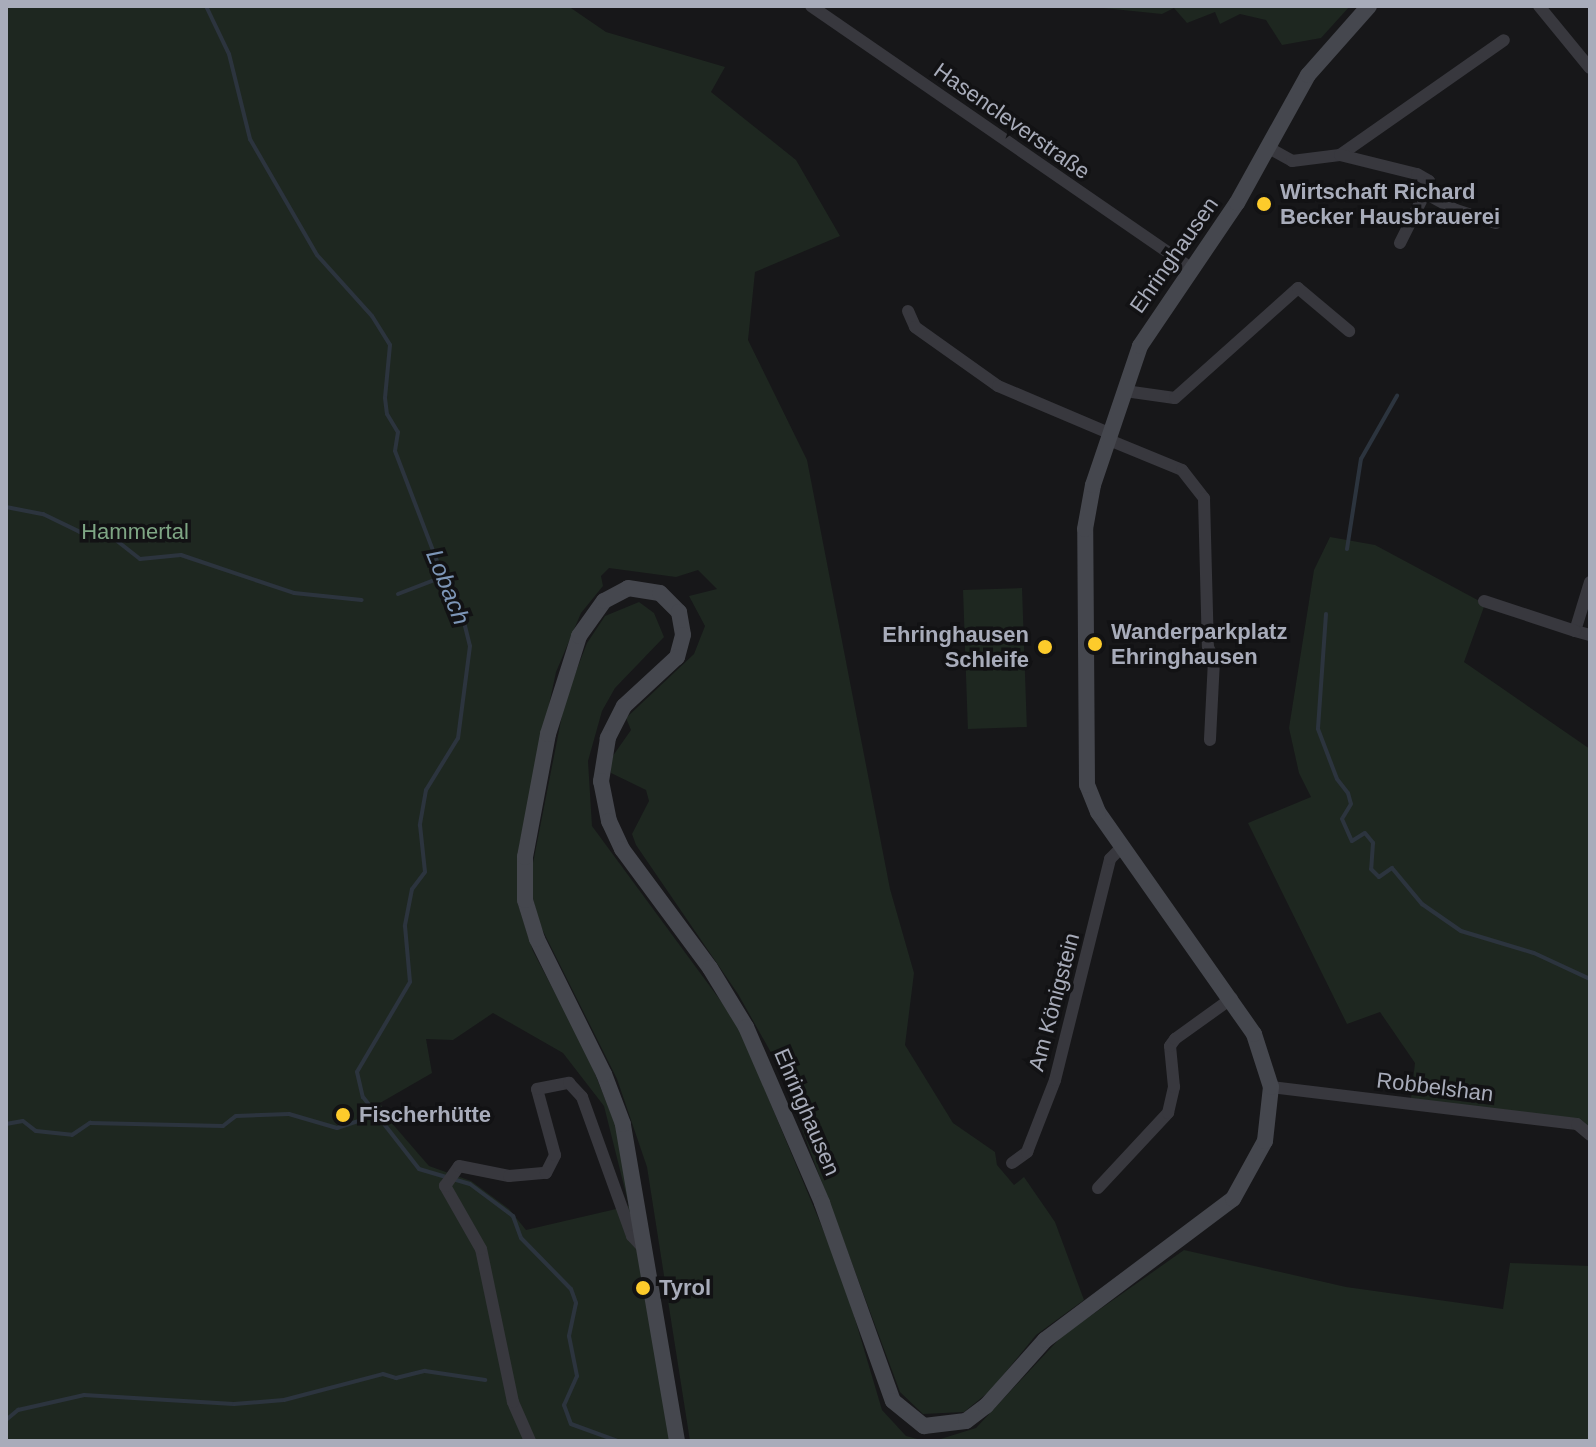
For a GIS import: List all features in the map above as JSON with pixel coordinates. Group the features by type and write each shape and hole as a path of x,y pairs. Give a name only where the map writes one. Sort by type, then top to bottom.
{"main road":[{"name":"Ehringhausen","path":"677,1441 617,1105 537,939 524,887 548,734 567,664 598,607 628,588 654,590 671,601 683,635 671,664 630,699 611,730 601,781 609,821 622,849 710,968 746,1027 822,1203 889,1395 908,1418 941,1428 972,1417 1045,1340 1217,1213 1242,1188 1260,1154 1271,1087 1261,1049 1232,998 1094,804 1085,766 1085,529 1110,437 1140,346 1237,203 1308,75 1369,6"}],"street":[{"name":"Hasencleverstraße","path":"811,6 1191,268"},
{"path":"1539,6 1590,68"},
{"path":"1340,155 1504,40"},
{"path":"1267,147 1292,161 1340,155 1417,174 1429,181 1400,243"},
{"path":"1425,193 1456,210 1496,223"},
{"path":"1125,391 1175,398 1298,288 1349,331"},
{"path":"908,311 915,327 998,386 1191,477 1206,509 1208,647 1214,660 1210,740"},
{"path":"1575,631 1590,582"},
{"path":"1484,601 1590,635"},
{"name":"Am Königstein","path":"1012,1163 1027,1152 1055,1080 1110,859 1123,846"},
{"path":"1098,1188 1168,1113 1174,1087 1170,1046 1175,1039 1232,998"},
{"path":"530,1441 513,1402 481,1249 445,1186 459,1166 509,1176 546,1173 555,1155 537,1089 569,1083 582,1097 632,1236 645,1250"},
{"name":"Robbelshan","path":"1271,1087 1577,1124 1590,1135"}],"green space":[{"name":"Hammertal","path":"6,6 568,6 606,32 725,67 711,92 796,160 840,236 755,272 748,340 807,460 890,889 914,973 905,1045 953,1123 995,1152 997,1165 1014,1185 1024,1177 1055,1222 1084,1300 1036,1335 991,1390 964,1412 923,1414 900,1392 778,1065 738,994 636,845 632,834 649,801 646,790 611,773 610,760 631,730 626,718 694,654 705,626 689,596 717,589 698,570 676,577 609,568 601,576 603,586 581,613 556,672 519,847 517,901 533,951 587,1054 618,1131 670,1441 6,1441","holes":["493,1013 563,1053 604,1106 629,1206 526,1230 509,1209 471,1181 429,1166 390,1121 380,1103 432,1073 426,1039 453,1040"]},
{"path":"1084,6 1350,6 1321,38 1282,45 1266,20 1240,14 1220,24 1215,12 1187,23 1174,8 1162,14"},
{"path":"1330,537 1375,545 1485,604 1464,662 1590,749 1590,1131 1411,1098 1415,1063 1380,1012 1347,1024 1248,823 1311,797 1299,773 1289,728 1314,570"},
{"path":"1022,588 1027,727 968,729 963,590"},
{"path":"639,602 654,613 664,637 615,688 602,711 588,761 592,826 737,1023 842,1275 882,1410 906,1436 925,1441 690,1441 647,1167 617,1079 540,925 533,899 532,868 565,700 587,643 605,616"},
{"path":"1184,1250 1346,1287 1503,1309 1510,1263 1590,1266 1590,1441 934,1441 976,1428 1062,1336"}],"waterway":[{"name":"Lobach","path":"206,6 229,54 250,139 317,255 372,316 390,345 385,398 387,414 398,432 395,451 443,577 461,610 470,646 458,738 426,790 420,825 425,872 412,889 405,926 410,982 357,1072 363,1097 419,1169 470,1184 513,1216 521,1238 571,1289 576,1303 569,1336 577,1376 564,1405 571,1424 618,1441"},
{"path":"1347,549 1361,459 1397,396"},
{"path":"6,507 43,514 80,532 107,533 140,559 181,555 294,593 362,600"},
{"path":"398,594 442,577"},
{"path":"1326,614 1318,729 1337,779 1348,793 1351,804 1342,819 1352,841 1365,833 1373,843 1371,869 1379,877 1392,868 1422,904 1461,931 1534,953 1590,979"},
{"path":"6,1124 23,1121 36,1131 72,1135 90,1123 223,1126 236,1116 289,1114 337,1128 362,1120"},
{"path":"6,1420 18,1410 84,1395 234,1404 284,1400 383,1374 396,1378 425,1371 485,1380"}],"place":[{"name":"Wirtschaft Richard Becker Hausbrauerei","path":"1264,204"},
{"name":"Wanderparkplatz Ehringhausen","path":"1095,644"},
{"name":"Ehringhausen Schleife","path":"1045,647"},
{"name":"Fischerhütte","path":"343,1115"},
{"name":"Tyrol","path":"643,1288"}]}
